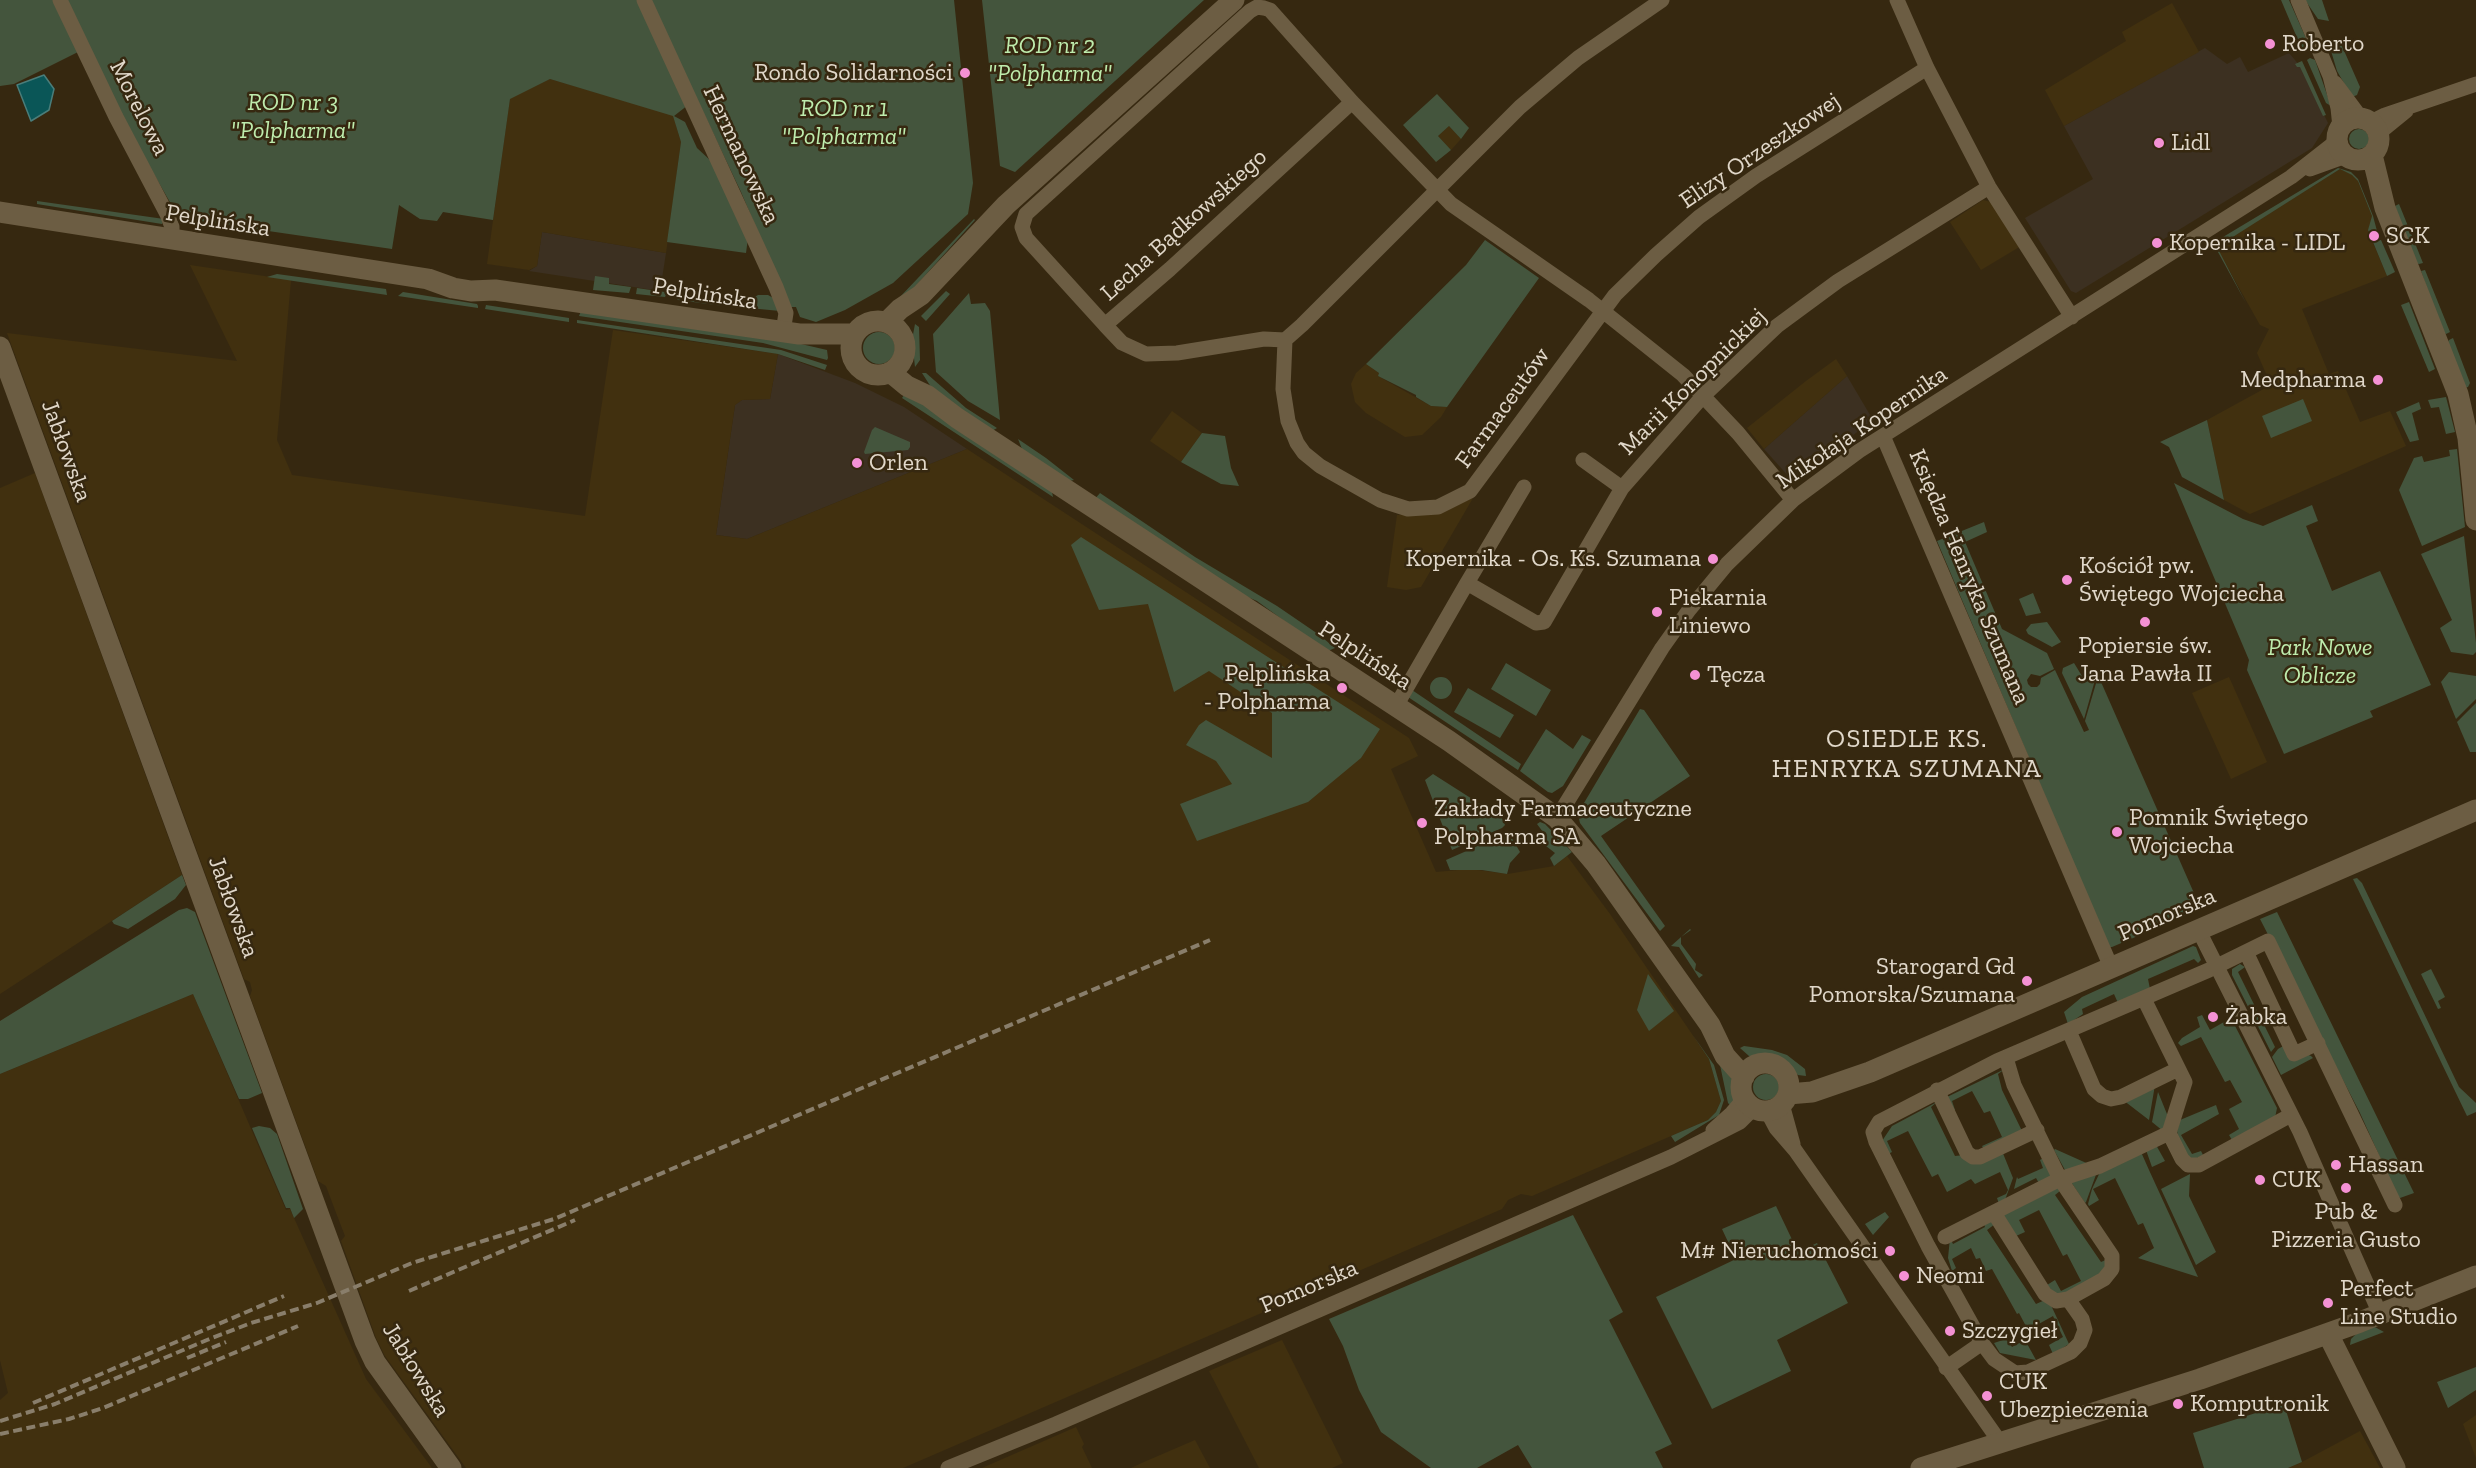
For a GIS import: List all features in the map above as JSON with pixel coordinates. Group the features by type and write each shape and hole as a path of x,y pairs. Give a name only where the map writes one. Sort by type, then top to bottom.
{"street":[{"name":"Morelowa","path":"60,0 116,117 167,214 172,227 171,239"},
{"name":"Hermanowska","path":"644,0 776,286 791,333"},
{"path":"894,327 905,347 896,367 875,374 867,372 857,364 853,343 865,324 872,321 894,327 912,317 921,295 1006,205 1234,0"},
{"path":"1285,340 1520,107 1642,5 1662,0"},
{"path":"1897,0 1927,68 1989,187 2072,317"},
{"path":"2298,0 2330,76 2351,148 2385,208 2458,394 2468,438 2476,520"},
{"path":"1106,326 1026,238 1022,226 1026,214 1250,11 1257,7 1264,8 1270,10 1352,102 1451,204 1603,311 1683,375 1738,433 1793,500"},
{"name":"Elizy Orzeszkowej","path":"1603,311 1615,295 1656,255 1726,196 1927,68"},
{"path":"2330,76 2370,124 2378,145 2351,148"},
{"path":"2351,148 2346,122 2370,124 2476,84"},
{"name":"Lecha Bądkowskiego","path":"1285,340 1264,339 1177,352 1146,354 1122,343 1106,326 1352,102"},
{"name":"Mikołaja Kopernika","path":"1557,818 1662,648 1689,610 1727,564 1793,500 1832,470 1883,436 2291,177 2351,148"},
{"name":"Marii Konopnickiej","path":"1467,583 1536,623 1544,622 1622,488 1703,396 1777,326 1838,280 1989,187"},
{"name":"Pelplińska","path":"0,212 428,279 464,279 495,290 853,343"},
{"name":"Farmaceutów","path":"1285,340 1282,389 1285,411 1297,443 1304,453 1320,466 1380,500 1408,509 1428,509 1455,500 1475,485 1603,311"},
{"name":"Jabłowska","path":"0,347 365,1341 375,1362 451,1468"},
{"name":"Pelplińska","path":"896,367 916,377 928,396 957,418 1396,706 1519,788 1557,818 1596,864 1710,1025 1750,1071"},
{"name":"Księdza Henryka Szumana","path":"1883,436 2111,967"},
{"path":"1583,460 1622,488"},
{"path":"1396,706 1524,487"},
{"name":"Pomorska","path":"948,1468 1056,1424 1690,1149 1732,1113 1811,1080 1878,1068 2476,810"},
{"path":"2198,929 2300,1132 2380,1314"},
{"path":"2068,1299 2082,1319 2085,1330 2080,1343 2071,1352 2028,1372 2014,1373 2002,1367 1982,1343 1928,1246 1873,1132 1879,1122 1936,1090 2216,967 2268,941 2395,1205"},
{"path":"2246,952 2294,1054 2318,1044"},
{"path":"2144,999 2185,1082 2169,1133 2182,1159 2188,1165 2199,1165 2290,1115"},
{"path":"2069,1031 2094,1089 2102,1096 2111,1099 2121,1097 2178,1069"},
{"path":"1994,1213 2045,1294 2056,1301 2068,1299 2104,1279 2112,1269 2112,1256 2060,1179 2014,1085 2006,1058"},
{"path":"1770,1099 1742,1084 1750,1071 1766,1063 1775,1065 1782,1071 1770,1099 1776,1128 1795,1150 1995,1435 1997,1443"},
{"path":"1936,1090 1967,1153 1972,1157 1980,1157 2037,1130"},
{"path":"1945,1237 2060,1179 2100,1166 2169,1133"},
{"path":"1921,1468 2200,1379 2328,1334 2476,1276"},
{"path":"2328,1334 2395,1468"},
{"path":"1946,1368 1982,1343"}],"shaded area":[{"path":"2172,3 2199,52 2064,126 2045,90 2126,41 2122,32"},
{"path":"2205,48 2227,64 2240,57 2248,72 2289,53 2300,66 2328,123 2312,148 2076,293 2071,291 2025,218 2093,179 2064,126"},
{"path":"550,79 673,115 681,142 666,253 542,232 537,266 529,270 487,264 510,98"},
{"path":"1449,126 1461,139 1451,150 1438,136"},
{"path":"2340,169 2358,181 2372,216 2368,231 2387,276 2302,309 2329,374 2338,371 2360,422 2390,411 2406,446 2250,514 2224,500 2207,420 2271,385 2257,353 2269,329 2260,325 2216,247"},
{"path":"1983,200 1991,202 2021,246 1981,270 1950,222"},
{"path":"542,232 666,253 660,291 529,271 537,266"},
{"name":"Zakłady Farmaceutyczne Polpharma SA","path":"190,265 291,280 277,440 292,475 585,516 613,330 778,354 770,399 742,400 735,405 716,535 747,539 967,449 1409,738 1418,756 1391,769 1436,872 1470,869 1508,874 1554,866 1567,856 1610,914 1709,1059 1721,1101 1716,1112 1708,1120 1532,1196 1521,1194 1508,1200 1502,1209 903,1468 466,1468 385,1356 376,1338 341,1241 345,1236 326,1186 318,1181 250,996 252,990 250,982 244,979 7,333 237,361"},
{"path":"778,354 855,383 904,407 967,449 747,539 716,535 735,405 742,400 770,399"},
{"path":"1836,359 1847,376 1764,449 1747,428"},
{"path":"1366,364 1379,373 1378,376 1431,406 1447,407 1441,417 1422,435 1405,437 1366,413 1355,402 1351,384 1356,373"},
{"path":"1847,376 1873,420 1798,477 1790,478 1764,449"},
{"path":"1172,411 1202,433 1181,462 1150,441"},
{"path":"35,473 182,875 0,994 0,488"},
{"path":"1473,498 1421,587 1406,590 1387,587 1397,515 1435,514"},
{"path":"2229,677 2267,762 2231,779 2192,693"},
{"path":"193,994 286,1210 290,1209 366,1379 432,1468 0,1468 0,1400 8,1393 0,1360 0,1074"},
{"path":"1282,1340 1343,1463 1332,1468 1259,1468 1209,1371"},
{"path":"2476,1415 2476,1458 2463,1424"},
{"path":"1076,1427 1092,1468 982,1468"},
{"path":"2360,1431 2380,1468 2288,1468 2302,1462"},
{"path":"1195,1440 1210,1468 1131,1468 1144,1462"}],"green space":[{"path":"0,0 53,0 78,52 14,84 0,86"},
{"name":"ROD nr 3 \"Polpharma\"","path":"67,0 639,0 688,105 674,116 685,122 697,148 711,161 748,238 746,253 667,242 681,142 673,116 550,79 510,99 493,220 443,212 437,221 420,219 399,205 392,249 179,218 131,134"},
{"name":"ROD nr 1 \"Polpharma\"","path":"650,0 954,0 973,183 968,214 893,283 845,310 816,322 800,317 796,307 790,307 741,192"},
{"name":"ROD nr 2 \"Polpharma\"","path":"982,0 1204,0 1015,172 1000,166"},
{"path":"2281,0 2289,0 2309,45 2306,47 2301,47"},
{"path":"2305,0 2322,0 2329,21 2318,19"},
{"path":"2329,44 2342,46 2360,87 2357,95 2352,97 2337,71"},
{"path":"2310,58 2315,60 2331,106 2326,103 2307,60"},
{"path":"2302,61 2326,115 2323,116 2300,67 2295,64"},
{"path":"1437,94 1469,128 1461,139 1449,126 1438,136 1451,150 1436,162 1403,125"},
{"path":"2355,129 2363,129 2369,135 2369,143 2363,149 2355,149 2349,143 2349,135"},
{"path":"2338,168 2351,172 2358,179 2373,216 2377,241 2381,240 2395,272 2387,276 2368,230 2372,216 2358,181 2340,169 2217,247 2246,303 2213,243"},
{"path":"37,201 164,219 162,224 37,204"},
{"path":"2399,204 2423,263 2414,263 2395,206"},
{"path":"975,220 902,301 899,298"},
{"path":"1485,240 1539,278 1447,407 1431,406 1416,395 1378,376 1379,373 1366,364 1466,265"},
{"path":"2425,270 2450,332 2446,334 2442,332 2421,271"},
{"path":"277,274 386,289 387,295 267,277"},
{"path":"595,276 609,278 609,284 631,287 629,293 593,290"},
{"path":"637,288 740,303 739,308 678,300 674,296 636,294"},
{"path":"946,291 950,294 926,321 921,316"},
{"path":"403,292 477,304 478,308 398,296"},
{"path":"969,293 971,304 985,303 990,311 1000,420 968,401 936,372 933,334"},
{"path":"758,295 768,295 775,299 780,311 749,308 753,298"},
{"path":"2409,302 2435,369 2429,372 2401,305"},
{"path":"486,305 569,318 569,322 485,309"},
{"path":"581,311 801,344 827,350 828,358 827,360 763,343 579,316"},
{"path":"577,320 781,350 827,365 825,370 778,354 577,323"},
{"path":"915,324 919,327 920,360 915,367 912,340"},
{"path":"879,332 890,337 895,348 890,359 879,364 868,359 863,348 868,337"},
{"path":"2453,338 2470,383 2468,387 2464,388 2447,344"},
{"path":"922,373 926,373 966,408 997,428 992,431 931,387"},
{"path":"906,392 1052,492 1053,497 902,398"},
{"path":"2446,397 2455,432 2446,434 2439,407 2431,408 2428,400"},
{"path":"2303,399 2312,421 2271,438 2262,416"},
{"path":"2419,402 2421,409 2412,413 2419,440 2410,442 2396,412"},
{"path":"2207,420 2224,500 2182,477 2169,447 2160,442"},
{"path":"875,427 910,442 910,447 908,450 865,454"},
{"path":"1202,433 1225,436 1231,468 1239,486 1221,484 1181,462"},
{"path":"1018,439 1074,480 1069,481 1022,449"},
{"path":"2457,449 2465,527 2422,546 2399,490 2414,458 2422,456 2424,462 2450,456 2449,450"},
{"name":"Park Nowe Oblicze","path":"2174,483 2243,519 2263,526 2312,505 2318,521 2306,526 2332,591 2380,571 2431,685 2370,711 2373,717 2284,754 2247,670 2249,660"},
{"path":"1100,493 1195,557 1277,606 1335,648 1328,651 1316,644 1257,601 1231,590 1094,500"},
{"path":"1984,522 1987,532 1965,542 2002,629 2047,653 2054,669 2040,676 2031,674 2027,680 2028,684 2031,687 2037,687 2041,678 2055,670 2084,732 2089,730 2085,721 2097,680 2101,682 2201,909 2112,947 2109,947 1937,541"},
{"path":"2464,536 2476,643 2476,652 2473,655 2451,652 2440,628 2452,620 2421,554"},
{"path":"1081,537 1380,729 1361,758 1308,802 1197,841 1180,804 1232,784 1216,761 1186,745 1199,725 1206,720 1272,758 1272,713 1209,671 1174,692 1148,604 1099,610 1071,545"},
{"path":"2033,593 2041,613 2026,616 2019,599"},
{"path":"2047,622 2061,642 2052,647 2028,634 2026,630 2031,624"},
{"path":"1506,663 1551,690 1536,716 1491,689"},
{"path":"2074,663 2085,681 2095,680 2084,719 2062,673 2063,668"},
{"path":"2449,672 2476,676 2476,699 2456,719 2441,682"},
{"path":"1441,677 1449,680 1452,688 1449,696 1441,699 1433,696 1430,688 1433,680"},
{"path":"1468,688 1514,715 1500,738 1454,712"},
{"path":"1412,690 1521,764 1518,770 1408,697"},
{"path":"2476,703 2476,752 2470,752 2457,722"},
{"path":"1640,709 1644,710 1690,776 1601,836 1665,926 1660,931 1579,819 1584,813 1581,808"},
{"path":"1546,729 1573,749 1582,735 1591,740 1563,786 1552,793 1520,771"},
{"path":"1433,774 1502,818 1505,825 1452,850 1425,780"},
{"path":"1540,822 1545,824 1572,852 1554,866 1550,858 1555,853 1546,846 1546,836 1537,824"},
{"path":"1505,834 1510,835 1520,852 1510,863 1507,874 1482,870 1450,870 1446,860"},
{"path":"182,875 186,885 175,899 128,929 114,924 112,921"},
{"path":"2357,878 2362,883 2459,1087 2476,1103 2476,1112 2467,1116 2353,879"},
{"path":"187,908 195,912 262,1093 248,1099 239,1099 193,994 0,1074 0,1021 179,910"},
{"path":"2277,912 2414,1193 2400,1198 2397,1195 2360,1113 2260,919"},
{"path":"1681,937 1681,944 1696,964 1695,970 1703,975 1699,978 1679,947 1671,946"},
{"path":"2193,946 2196,947 2201,960 2198,963 2194,959 2148,979 2150,989 2118,1003 2114,994 2082,1009 2083,1014 2068,1024 2064,1012 2082,997"},
{"path":"2240,964 2245,967 2238,972 2275,1047 2271,1052 2232,975 2232,969"},
{"path":"2431,969 2445,997 2438,1001 2441,1008 2438,1009 2421,974"},
{"path":"1648,974 1674,1011 1649,1031 1637,1010"},
{"path":"2202,1015 2210,1030 2231,1018 2277,1108 2275,1118 2232,1140 2229,1135 2239,1129 2229,1109 2242,1102 2230,1080 2225,1082 2201,1037 2181,1046 2178,1043 2200,1027 2197,1017"},
{"path":"1692,1034 1714,1065 1724,1100 1719,1115 1675,1142 1671,1136 1708,1120 1716,1112 1721,1101 1709,1059"},
{"path":"2285,1045 2313,1058 2281,1075 2272,1057 2278,1049"},
{"path":"1744,1046 1772,1050 1787,1055 1805,1069 1806,1076 1798,1075 1780,1061 1749,1056 1740,1048"},
{"path":"1720,1065 1736,1080 1736,1098 1732,1107 1728,1103"},
{"path":"2005,1069 1998,1074 2002,1090 2022,1131 1985,1151 1982,1146 2002,1137 1990,1111 1984,1113 1972,1091 1952,1101 1955,1110 1952,1113 1947,1097"},
{"path":"1766,1074 1775,1078 1779,1087 1775,1096 1766,1100 1757,1096 1753,1087 1757,1078"},
{"path":"2155,1085 2149,1120 2123,1100"},
{"path":"2158,1092 2169,1119 2163,1131 2152,1122"},
{"path":"1937,1102 1931,1107 1955,1156 2002,1151 2013,1178 2005,1200 1999,1204 1997,1198 2006,1194 2008,1190 2000,1172 1975,1184 1971,1179 1947,1192 1938,1174 1932,1177 1908,1131 1887,1141 1892,1152 1888,1154 1882,1141 1892,1126"},
{"path":"2216,1105 2219,1114 2181,1135 2192,1154 2201,1151 2203,1155 2193,1160 2187,1156 2178,1136 2180,1120"},
{"path":"259,1126 270,1128 277,1134 303,1209 294,1218 290,1208 286,1208 252,1128"},
{"path":"2156,1145 2165,1161 2152,1167 2146,1150"},
{"path":"2055,1149 2093,1166 2065,1170"},
{"path":"2141,1152 2198,1277 2138,1258 2154,1248 2143,1223 2138,1225 2115,1178 2093,1189 2099,1200 2089,1206 2088,1204 2092,1189 2101,1170"},
{"path":"2043,1158 2052,1175 2040,1185 2036,1178 2014,1189 2017,1177 2018,1179 2043,1168 2040,1160"},
{"path":"2097,1172 2086,1202 2085,1203 2071,1182"},
{"path":"2190,1174 2189,1196 2216,1252 2196,1265 2161,1189"},
{"path":"2056,1185 2060,1191 2055,1195 2101,1262 2108,1259 2109,1269 2058,1298 2047,1285 2055,1280 2061,1291 2081,1281 2067,1254 2063,1256 2039,1210 2019,1220 2025,1232 2016,1236 2003,1215"},
{"path":"1776,1206 1798,1252 1817,1243 1848,1303 1777,1340 1791,1371 1712,1409 1656,1297 1736,1259 1722,1229"},
{"path":"1885,1212 1889,1217 1873,1235 1865,1224"},
{"path":"1573,1215 1623,1312 1609,1320 1672,1444 1655,1452 1663,1468 1532,1468 1518,1445 1477,1468 1431,1468 1381,1432 1359,1390 1343,1346 1329,1319"},
{"path":"1989,1217 1995,1224 1987,1230 2036,1304 2045,1300 2050,1303 2069,1344 2053,1354 2049,1345 2063,1337 2053,1316 2028,1330 1992,1269 1986,1271 1980,1258 1976,1259 1971,1248 1952,1259 1956,1268 1952,1271 1948,1258 1950,1238 1953,1244 1985,1227 1983,1220"},
{"path":"2373,1326 2384,1332 2350,1345 2351,1339 2357,1333"},
{"path":"2006,1339 2012,1347 2025,1340 2036,1360 2000,1353 1994,1343"},
{"path":"2476,1367 2476,1390 2448,1408 2437,1382"},
{"path":"2284,1404 2302,1462 2288,1468 2204,1468 2193,1433"}],"water":[{"path":"44,75 54,89 49,110 31,121 17,85"}],"railway":[{"path":"0,1421 55,1404 207,1340 251,1323 317,1303 412,1263 554,1219 1210,940"},
{"path":"409,1291 575,1220"},
{"path":"33,1403 284,1296"},
{"path":"0,1434 69,1419 103,1408 298,1326"},
{"path":"187,1358 226,1342"}],"place":[{"name":"Roberto","path":"2270,44"},
{"name":"Rondo Solidarności","path":"965,73"},
{"name":"Lidl","path":"2159,143"},
{"name":"SCK","path":"2374,236"},
{"name":"Kopernika - LIDL","path":"2157,243"},
{"name":"Medpharma","path":"2378,380"},
{"name":"Orlen","path":"857,463"},
{"name":"Kopernika - Os. Ks. Szumana","path":"1713,559"},
{"name":"Kościół pw. Świętego Wojciecha","path":"2067,580"},
{"name":"Piekarnia Liniewo","path":"1657,612"},
{"name":"Popiersie św. Jana Pawła II","path":"2145,622"},
{"name":"Tęcza","path":"1695,675"},
{"name":"Pelplińska - Polpharma","path":"1342,688"},
{"name":"Zakłady Farmaceutyczne Polpharma SA","path":"1422,823"},
{"name":"Pomnik Świętego Wojciecha","path":"2117,832"},
{"name":"Starogard Gd Pomorska/Szumana","path":"2027,981"},
{"name":"Żabka","path":"2213,1017"},
{"name":"Hassan","path":"2336,1165"},
{"name":"CUK","path":"2260,1180"},
{"name":"Pub & Pizzeria Gusto","path":"2346,1188"},
{"name":"M# Nieruchomości","path":"1890,1251"},
{"name":"Neomi","path":"1904,1276"},
{"name":"Perfect Line Studio","path":"2328,1303"},
{"name":"Szczygieł","path":"1950,1331"},
{"name":"CUK Ubezpieczenia","path":"1987,1396"},
{"name":"Komputronik","path":"2178,1404"}],"district":[{"name":"OSIEDLE KS. HENRYKA SZUMANA","path":"1907,755"}]}
